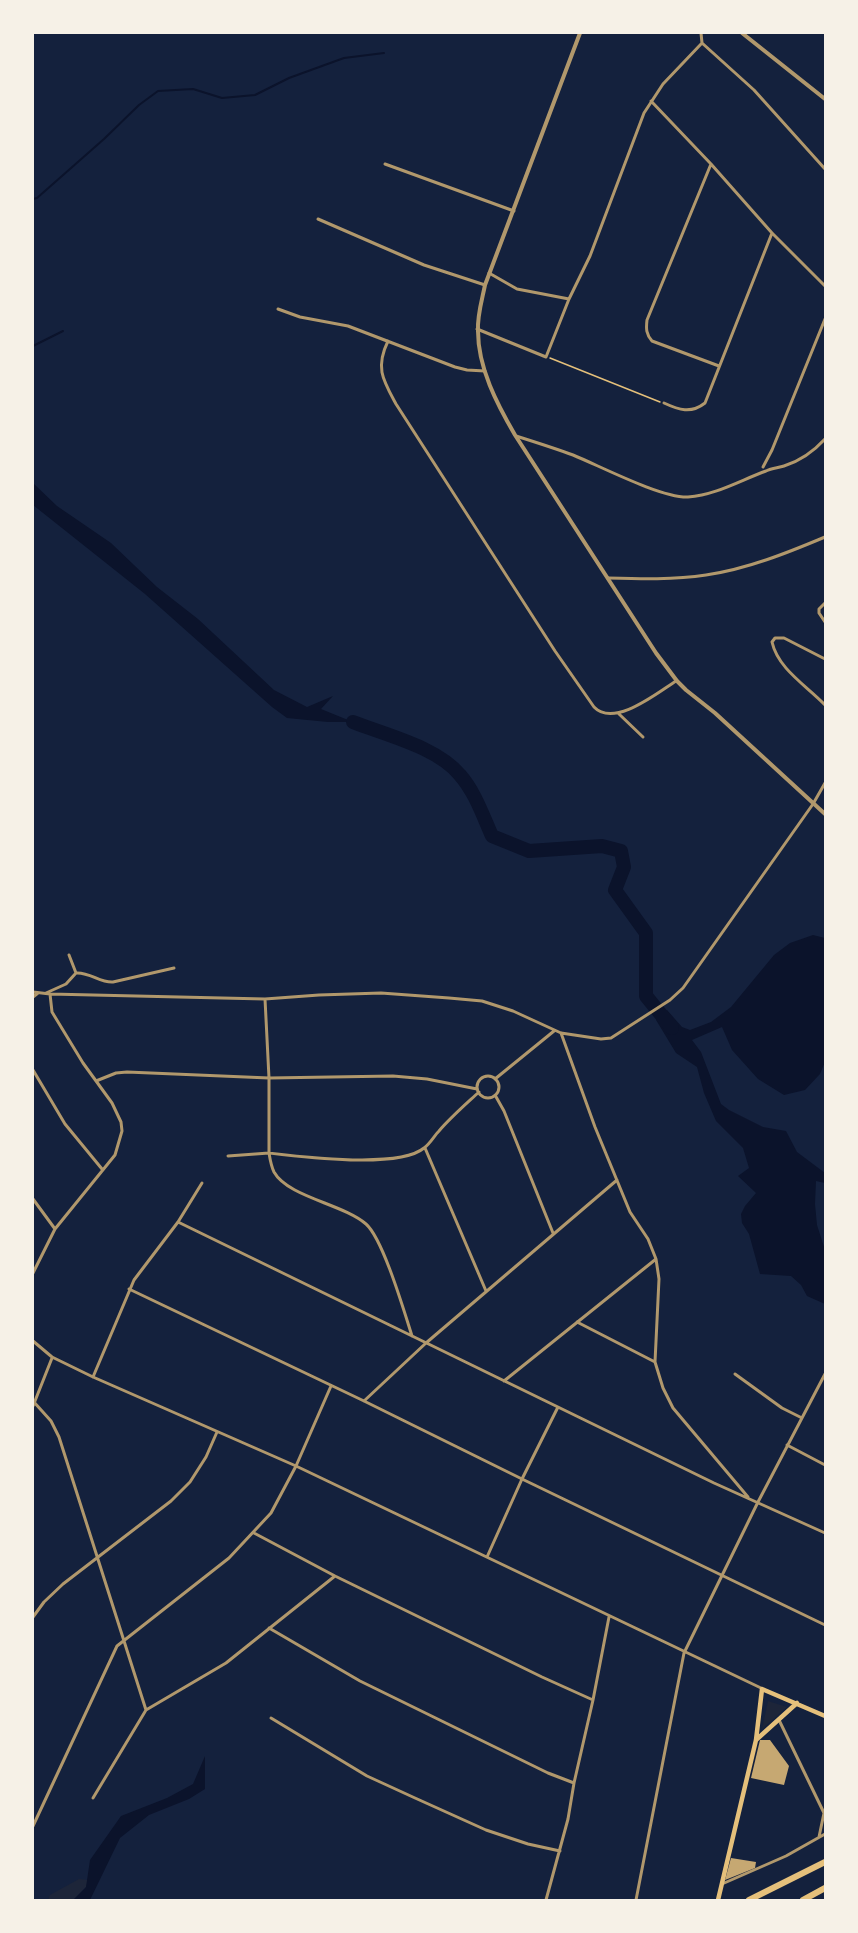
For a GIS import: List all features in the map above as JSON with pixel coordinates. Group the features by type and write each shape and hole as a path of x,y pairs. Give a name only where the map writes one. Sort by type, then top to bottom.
{"highway":[{"path":"749,1900 825,1862"},
{"path":"803,1900 825,1888"}],"main road":[{"path":"718,1900 756,1740 762,1689 825,1716"},
{"path":"756,1740 797,1703"}],"street":[{"path":"580,33 485,285 477,329 485,371 496,401 515,435 606,578 677,681 825,814"},
{"path":"477,329 546,357 569,299 590,256 632,144 651,101 663,84 702,43 702,33"},
{"path":"742,33 825,99"},
{"path":"702,43 754,90 825,169"},
{"path":"651,101 772,233 825,286"},
{"path":"386,164 514,211"},
{"path":"711,164 647,320 646,328 647,336 652,341 719,366"},
{"path":"318,219 424,265 485,285"},
{"path":"664,404 687,411 705,403 772,233"},
{"path":"489,273 517,289 569,299"},
{"path":"278,309 300,317 348,326 455,367 485,371"},
{"path":"763,467 825,319"},
{"path":"387,342 380,365 382,378 414,433 555,651 594,707 601,713 619,714 677,681"},
{"path":"515,435 570,454 673,496 686,497 733,485 784,466 814,450 825,439"},
{"path":"606,578 705,576 747,566 825,537"},
{"path":"825,603 819,609 825,622"},
{"path":"825,659 784,638 778,637 772,642 775,652 787,669 825,705"},
{"path":"619,714 643,736"},
{"path":"33,992 266,999 381,993 482,1001 513,1011 561,1034 611,1038 645,1017 683,988 813,804 825,783"},
{"path":"69,955 76,973"},
{"path":"44,994 66,984 76,973 84,972 107,982 113,982 174,968"},
{"path":"33,997 38,993"},
{"path":"33,1273 56,1229 115,1155 122,1131 121,1122 112,1103 52,1012 50,994"},
{"path":"266,999 269,1154 273,1171 281,1181 348,1213 369,1228 387,1264 413,1337"},
{"path":"495,1079 554,1030"},
{"path":"561,1034 630,1212 648,1239 656,1259 659,1279 655,1362 663,1388 673,1408 748,1497"},
{"path":"33,1070 64,1124 102,1170"},
{"path":"96,1081 116,1073 128,1072 269,1078 393,1076 428,1079 478,1090 486,1097 495,1095"},
{"path":"478,1090 477,1084 480,1079 490,1076 495,1079 499,1087 495,1095"},
{"path":"228,1156 269,1154 372,1160 407,1155 425,1148 478,1090"},
{"path":"495,1095 553,1233"},
{"path":"425,1148 486,1291"},
{"path":"364,1401 426,1343 617,1180"},
{"path":"93,1377 134,1280 178,1222 202,1183"},
{"path":"33,1200 56,1229"},
{"path":"178,1222 714,1483 825,1533"},
{"path":"504,1381 656,1259"},
{"path":"129,1289 825,1625"},
{"path":"577,1322 655,1362"},
{"path":"33,1341 52,1357 93,1377 296,1466 762,1689"},
{"path":"52,1357 34,1403 51,1421 58,1437 146,1710"},
{"path":"735,1374 782,1408 801,1418"},
{"path":"636,1900 684,1653 758,1502 825,1374"},
{"path":"33,1826 117,1646 229,1558 272,1513 296,1466 331,1386"},
{"path":"487,1557 558,1407"},
{"path":"33,1617 57,1590 171,1501 190,1482 206,1457 217,1432"},
{"path":"787,1446 825,1465"},
{"path":"254,1533 335,1576 593,1700"},
{"path":"93,1798 146,1710 226,1663 335,1576"},
{"path":"546,1900 568,1819 609,1617"},
{"path":"269,1629 360,1681 574,1784"},
{"path":"271,1719 367,1776 486,1830 528,1844 560,1851"},
{"path":"779,1720 825,1813 819,1837"},
{"path":"722,1884 786,1856 825,1834"}],"path":[{"path":"546,357 664,404"}],"shaded area":[{"path":"33,483 57,506 111,543 157,587 198,619 274,690 307,707 333,696 321,709 353,722 287,718 272,707 145,594 33,505"},
{"path":"813,935 825,938 825,1062 820,1074 805,1090 784,1095 758,1079 732,1050 722,1027 692,1040 701,1052 721,1104 763,1127 786,1131 797,1152 825,1173 825,1183 816,1181 815,1204 817,1225 825,1250 825,1304 807,1296 801,1285 791,1276 760,1274 749,1234 742,1223 741,1214 756,1193 738,1176 749,1168 743,1148 716,1121 704,1093 697,1067 676,1053 656,1020 667,1010 682,1027 690,1030 711,1022 731,1007 774,955 790,943"},
{"path":"768,1701 787,1707 762,1729"},
{"path":"205,1756 205,1789 189,1799 149,1815 120,1838 90,1900 73,1900 86,1887 90,1860 121,1816 167,1798 193,1784"},
{"path":"79,1879 88,1880 86,1887 73,1900 48,1900 50,1895"}],"building":[{"path":"760,1740 770,1740 789,1766 784,1785 751,1778"},
{"path":"731,1858 756,1862 755,1868 725,1880"}],"waterway":[{"path":"33,199 37,198 139,105 158,91 193,89 222,98 255,95 289,78 344,58 384,53"},
{"path":"33,346 63,331"},
{"path":"353,722 425,749 450,765 470,789 492,836 529,851 602,846 621,851 624,867 615,890 646,933 646,996 672,1028"}]}
